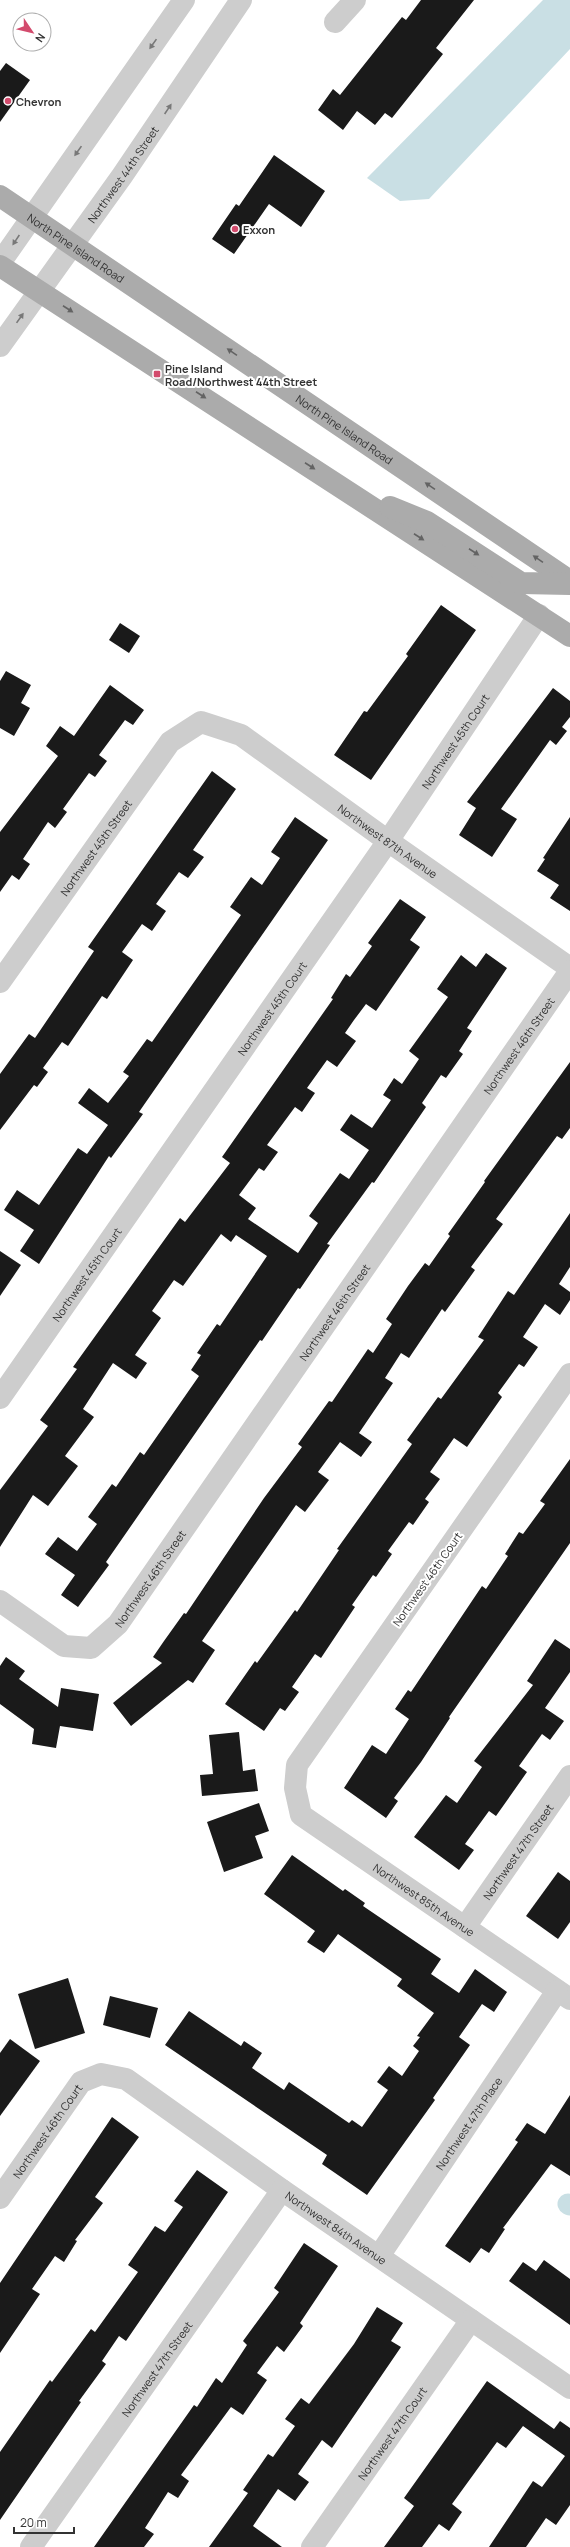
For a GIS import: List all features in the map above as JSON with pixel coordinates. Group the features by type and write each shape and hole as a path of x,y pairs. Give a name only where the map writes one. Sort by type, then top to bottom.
{"main road":[{"name":"North Pine Island Road","path":"0,196 570,581"},
{"path":"0,265 570,636"},
{"path":"339,485 427,522 521,583 570,584"}],"street":[{"path":"0,265 184,0"},
{"name":"Northwest 44th Street","path":"0,346 122,176 241,0"},
{"path":"335,22 356,0"},
{"name":"Northwest 45th Court","path":"0,1398 388,841 539,615"},
{"name":"Northwest 87th Avenue","path":"201,722 241,735 570,969"},
{"name":"Northwest 45th Street","path":"0,982 170,742 201,722"},
{"name":"Northwest 46th Street","path":"0,1602 64,1646 92,1648 118,1624 570,969"},
{"name":"Northwest 46th Court","path":"295,1788 297,1765 570,1374"},
{"name":"Northwest 47th Street","path":"465,1927 570,1776"},
{"name":"Northwest 85th Avenue","path":"295,1788 301,1815 563,1995"},
{"name":"Northwest 47th Place","path":"379,2256 563,1995"},
{"name":"Northwest 46th Court","path":"0,2198 81,2082 101,2074"},
{"name":"Northwest 84th Avenue","path":"101,2074 126,2078 282,2190 570,2388"},
{"name":"Northwest 47th Street","path":"31,2547 282,2190"},
{"name":"Northwest 47th Court","path":"312,2547 471,2320"}],"shaded area":[{"path":"543,0 570,0 570,49 429,199 400,201 367,178"}],"building":[{"path":"421,0 474,0 436,48 443,54 392,118 385,113 375,125 357,111 343,130 318,110 333,89 340,95 402,17 406,20"},
{"name":"Chevron","path":"6,63 30,80 0,122 0,71"},
{"path":"274,155 325,191 301,227 269,204 234,254 212,239 236,204 239,206"},
{"path":"441,605 476,630 371,780 334,755 364,711 367,712 408,656 406,654"},
{"path":"120,623 140,636 129,653 109,640"},
{"path":"6,671 31,685 21,703 30,708 14,736 0,728 0,681"},
{"path":"110,685 144,710 133,725 125,720 99,755 107,761 95,777 89,773 63,809 67,812 55,828 48,822 23,859 30,864 19,880 12,875 0,892 0,832 58,756 46,746 60,726 74,736"},
{"path":"553,688 570,701 570,717 562,727 567,731 556,745 550,740 501,809 517,819 492,857 459,835 476,808 467,802"},
{"path":"212,771 236,789 193,850 204,857 188,878 179,872 156,904 166,911 152,931 142,924 122,952 133,960 107,999 102,996 68,1046 62,1042 43,1068 48,1072 37,1087 34,1085 0,1130 0,1074 29,1034 35,1038 94,951 88,947"},
{"path":"295,817 328,840 139,1112 143,1114 111,1158 109,1156 39,1264 20,1251 34,1230 4,1210 17,1190 39,1205 78,1148 87,1154 108,1125 78,1103 89,1088 108,1103 129,1076 123,1072 147,1039 152,1042 241,915 230,907 251,877 262,885 280,858 271,852"},
{"path":"570,817 570,911 550,898 559,885 537,871 545,859 543,858"},
{"path":"400,899 426,917 410,940 420,947 376,1011 366,1004 354,1020 345,1033 356,1041 337,1067 327,1060 307,1088 315,1093 302,1112 295,1107 267,1145 278,1152 264,1171 259,1168 239,1195 256,1208 248,1219 298,1253 318,1223 309,1216 340,1173 349,1179 369,1150 340,1130 351,1114 372,1128 391,1100 383,1095 394,1078 402,1084 419,1059 409,1051 448,997 437,989 461,955 476,967 486,953 507,968 467,1028 472,1031 459,1051 463,1054 446,1078 441,1075 422,1103 426,1107 374,1183 372,1182 327,1244 330,1245 300,1289 298,1288 262,1341 260,1340 106,1562 109,1565 78,1607 61,1595 75,1575 45,1554 58,1537 77,1551 97,1524 88,1517 112,1484 116,1487 140,1452 144,1455 199,1376 191,1370 201,1355 197,1353 217,1324 220,1326 267,1256 236,1235 231,1242 221,1234 183,1286 174,1280 152,1311 161,1318 135,1355 147,1363 136,1379 113,1363 83,1409 94,1417 65,1456 78,1466 48,1506 33,1495 0,1547 0,1490 48,1426 40,1420 77,1369 73,1367 180,1218 185,1222 230,1163 222,1157 333,999 331,998 346,974 350,977 372,946 368,943"},
{"path":"570,1062 570,1128 562,1139 557,1136 496,1219 503,1224 471,1267 475,1270 445,1312 442,1309 409,1358 401,1353 385,1378 393,1383 359,1433 372,1442 361,1457 340,1442 318,1472 329,1480 305,1512 296,1505 202,1641 215,1650 193,1683 188,1680 131,1726 113,1703 162,1663 153,1657 184,1613 186,1614 264,1498 302,1447 298,1444 329,1401 332,1402 368,1349 373,1353 392,1324 386,1319 408,1286 425,1263 429,1266 450,1236 448,1234 485,1182 484,1181"},
{"path":"570,1213 570,1267 559,1284 570,1292 570,1300 560,1315 545,1304 523,1337 538,1347 524,1367 519,1364 498,1393 502,1397 467,1447 454,1438 430,1472 440,1479 425,1499 429,1502 413,1525 409,1522 388,1551 392,1554 376,1577 373,1575 352,1605 355,1607 321,1658 315,1654 292,1687 299,1692 285,1711 280,1708 264,1731 225,1704 255,1661 257,1663 295,1610 297,1612 339,1550 337,1549 412,1444 407,1440 438,1397 441,1399 484,1340 478,1337 508,1291 514,1295"},
{"path":"0,1251 21,1265 0,1296"},
{"path":"570,1459 570,1543 449,1717 450,1718 421,1762 394,1798 398,1801 386,1818 344,1788 372,1745 386,1754 409,1719 395,1709 408,1690 411,1692 482,1586 486,1589 508,1556 505,1554 519,1532 523,1534 545,1504 540,1501"},
{"path":"555,1639 570,1649 570,1672 545,1708 564,1721 550,1740 542,1734 519,1766 527,1772 496,1816 489,1811 465,1844 474,1850 459,1870 414,1837 446,1795 457,1803 482,1767 474,1761 533,1685 527,1681"},
{"path":"6,1657 25,1671 19,1679 58,1707 61,1688 99,1694 93,1731 60,1726 56,1748 32,1744 34,1729 0,1704 0,1666"},
{"path":"239,1732 243,1771 255,1769 258,1791 202,1796 200,1775 213,1774 209,1735"},
{"path":"259,1803 269,1831 255,1836 263,1858 224,1872 207,1822"},
{"path":"292,1855 343,1891 345,1889 365,1903 363,1906 441,1959 431,1974 459,1993 475,1969 507,1992 494,2012 482,2004 459,2037 470,2045 433,2098 435,2100 367,2195 322,2164 327,2155 165,2045 189,2011 241,2046 244,2041 262,2053 252,2068 284,2090 289,2082 349,2123 352,2120 362,2127 388,2090 377,2082 389,2066 402,2076 419,2051 413,2046 420,2037 417,2036 434,2013 397,1986 402,1979 338,1934 324,1953 307,1942 315,1931 264,1894"},
{"path":"558,1872 570,1881 570,1922 558,1939 526,1916"},
{"path":"68,1978 85,2033 35,2049 18,1994"},
{"path":"110,1996 158,2008 150,2038 103,2025"},
{"path":"10,2039 40,2061 0,2116 0,2053"},
{"path":"570,2095 570,2176 551,2164 503,2228 505,2229 489,2253 481,2248 470,2263 445,2246 518,2142 515,2140 527,2123 545,2134"},
{"path":"112,2117 139,2137 95,2197 103,2203 75,2240 77,2241 64,2262 55,2256 32,2289 40,2294 0,2353 0,2283"},
{"path":"197,2170 228,2192 126,2341 119,2336 102,2361 106,2364 79,2401 81,2402 0,2520 0,2452 50,2380 52,2382 91,2329 95,2332 138,2272 128,2265 155,2226 165,2232 183,2207 174,2201"},
{"path":"304,2243 338,2266 300,2323 303,2326 284,2352 277,2346 257,2373 267,2380 243,2415 231,2407 181,2475 189,2481 178,2498 168,2492 145,2528 154,2534 144,2547 94,2547 194,2405 197,2407 216,2378 222,2383 247,2345 243,2341 279,2292 274,2288"},
{"path":"544,2260 570,2279 570,2325 509,2281 523,2262 536,2271"},
{"path":"377,2307 403,2323 391,2341 401,2347 332,2448 322,2440 298,2474 309,2482 295,2501 278,2489 253,2526 282,2547 209,2547 248,2493 243,2490 268,2454 273,2457 295,2426 285,2419 301,2398 309,2404 354,2344"},
{"path":"487,2381 554,2429 560,2421 570,2428 570,2505 556,2525 546,2518 526,2547 489,2547 533,2481 542,2487 565,2456 523,2426 506,2448 497,2442 452,2504 462,2512 449,2531 439,2524 422,2547 384,2547 414,2506 404,2498"}],"place":[{"name":"Chevron","path":"8,101"},
{"name":"Exxon","path":"235,229"},
{"name":"Pine Island Road/Northwest 44th Street","path":"157,374"}]}
